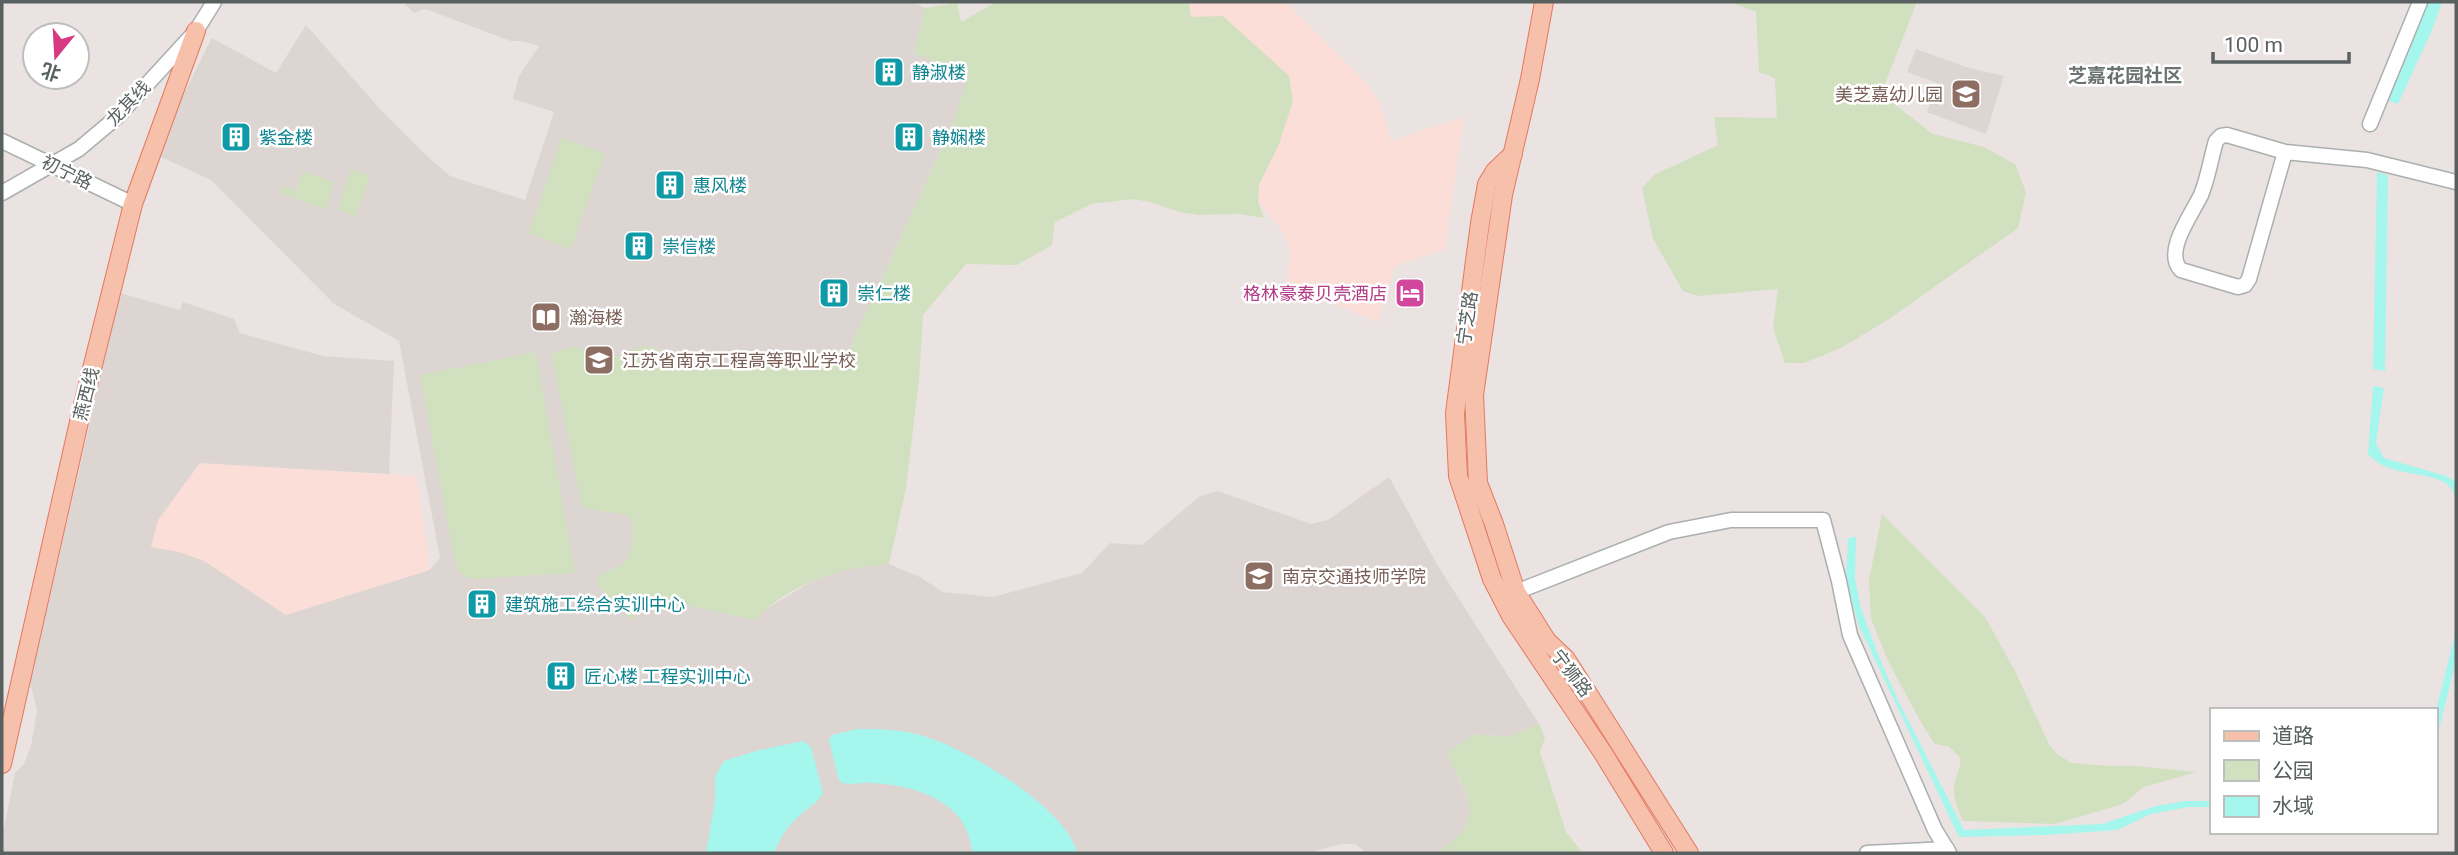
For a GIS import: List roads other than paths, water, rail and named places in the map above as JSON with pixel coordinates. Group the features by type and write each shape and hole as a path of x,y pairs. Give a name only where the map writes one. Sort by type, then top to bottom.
{"main road":[{"name":"宁芝路","path":"1470,487 1457,468 1455,413 1480,223 1488,184 1495,171 1513,154 1531,79 1544,2"},
{"name":"燕西线","path":"2,764 81,413 133,204 196,31"},
{"name":"宁狮路","path":"1470,487 1494,524 1516,592 1547,641 1566,659 1689,853"},
{"name":"宁狮路","path":"1470,487 1492,579 1511,616 1603,753 1664,853"}],"street":[{"name":"龙其线","path":"2,193 79,149 117,117 196,31 214,2"},
{"path":"2370,124 2420,2"},
{"path":"2285,152 2249,279 2245,285 2238,287 2181,270 2174,258 2182,228 2202,193 2216,141 2221,136 2227,135 2285,152 2367,160 2456,182"},
{"name":"初宁路","path":"2,141 133,204"},
{"path":"1516,592 1669,532 1731,520 1823,520 1850,635 1930,818 1948,851 1867,853"}],"water":[{"path":"2427,2 2442,2 2398,104 2387,100"},
{"path":"2377,172 2388,175 2385,371 2373,369"},
{"path":"2373,386 2384,388 2376,443 2384,458 2446,476 2456,482 2456,502 2451,489 2443,481 2387,467 2368,454"},
{"path":"1856,537 1855,579 1861,608 1879,657 1964,830 2102,824 2156,806 2185,801 2210,801 2210,807 2189,807 2151,814 2117,830 2046,835 1958,835 1858,624 1846,577 1848,539"},
{"path":"2456,631 2456,660 2437,738 2437,708"},
{"path":"857,729 894,730 916,734 959,750 984,764 1010,780 1054,816 1069,835 1077,853 973,853 962,822 948,806 938,800 894,785 851,784 839,781 829,740 832,735"},
{"path":"803,741 811,747 823,793 791,824 774,853 706,853 715,800 715,776 724,761"}],"place":[{"name":"静淑楼","path":"889,72"},
{"name":"美芝嘉幼儿园","path":"1966,94"},
{"name":"紫金楼","path":"236,137"},
{"name":"静娴楼","path":"909,137"},
{"name":"惠风楼","path":"670,185"},
{"name":"崇信楼","path":"639,246"},
{"name":"崇仁楼","path":"834,293"},
{"name":"格林豪泰贝壳酒店","path":"1410,293"},
{"name":"瀚海楼","path":"546,317"},
{"name":"江苏省南京工程高等职业学校","path":"599,360"},
{"name":"南京交通技师学院","path":"1259,576"},
{"name":"建筑施工综合实训中心","path":"482,604"},
{"name":"匠心楼 工程实训中心","path":"561,676"}],"district":[{"name":"芝嘉花园社区","path":"2125,75"}]}
